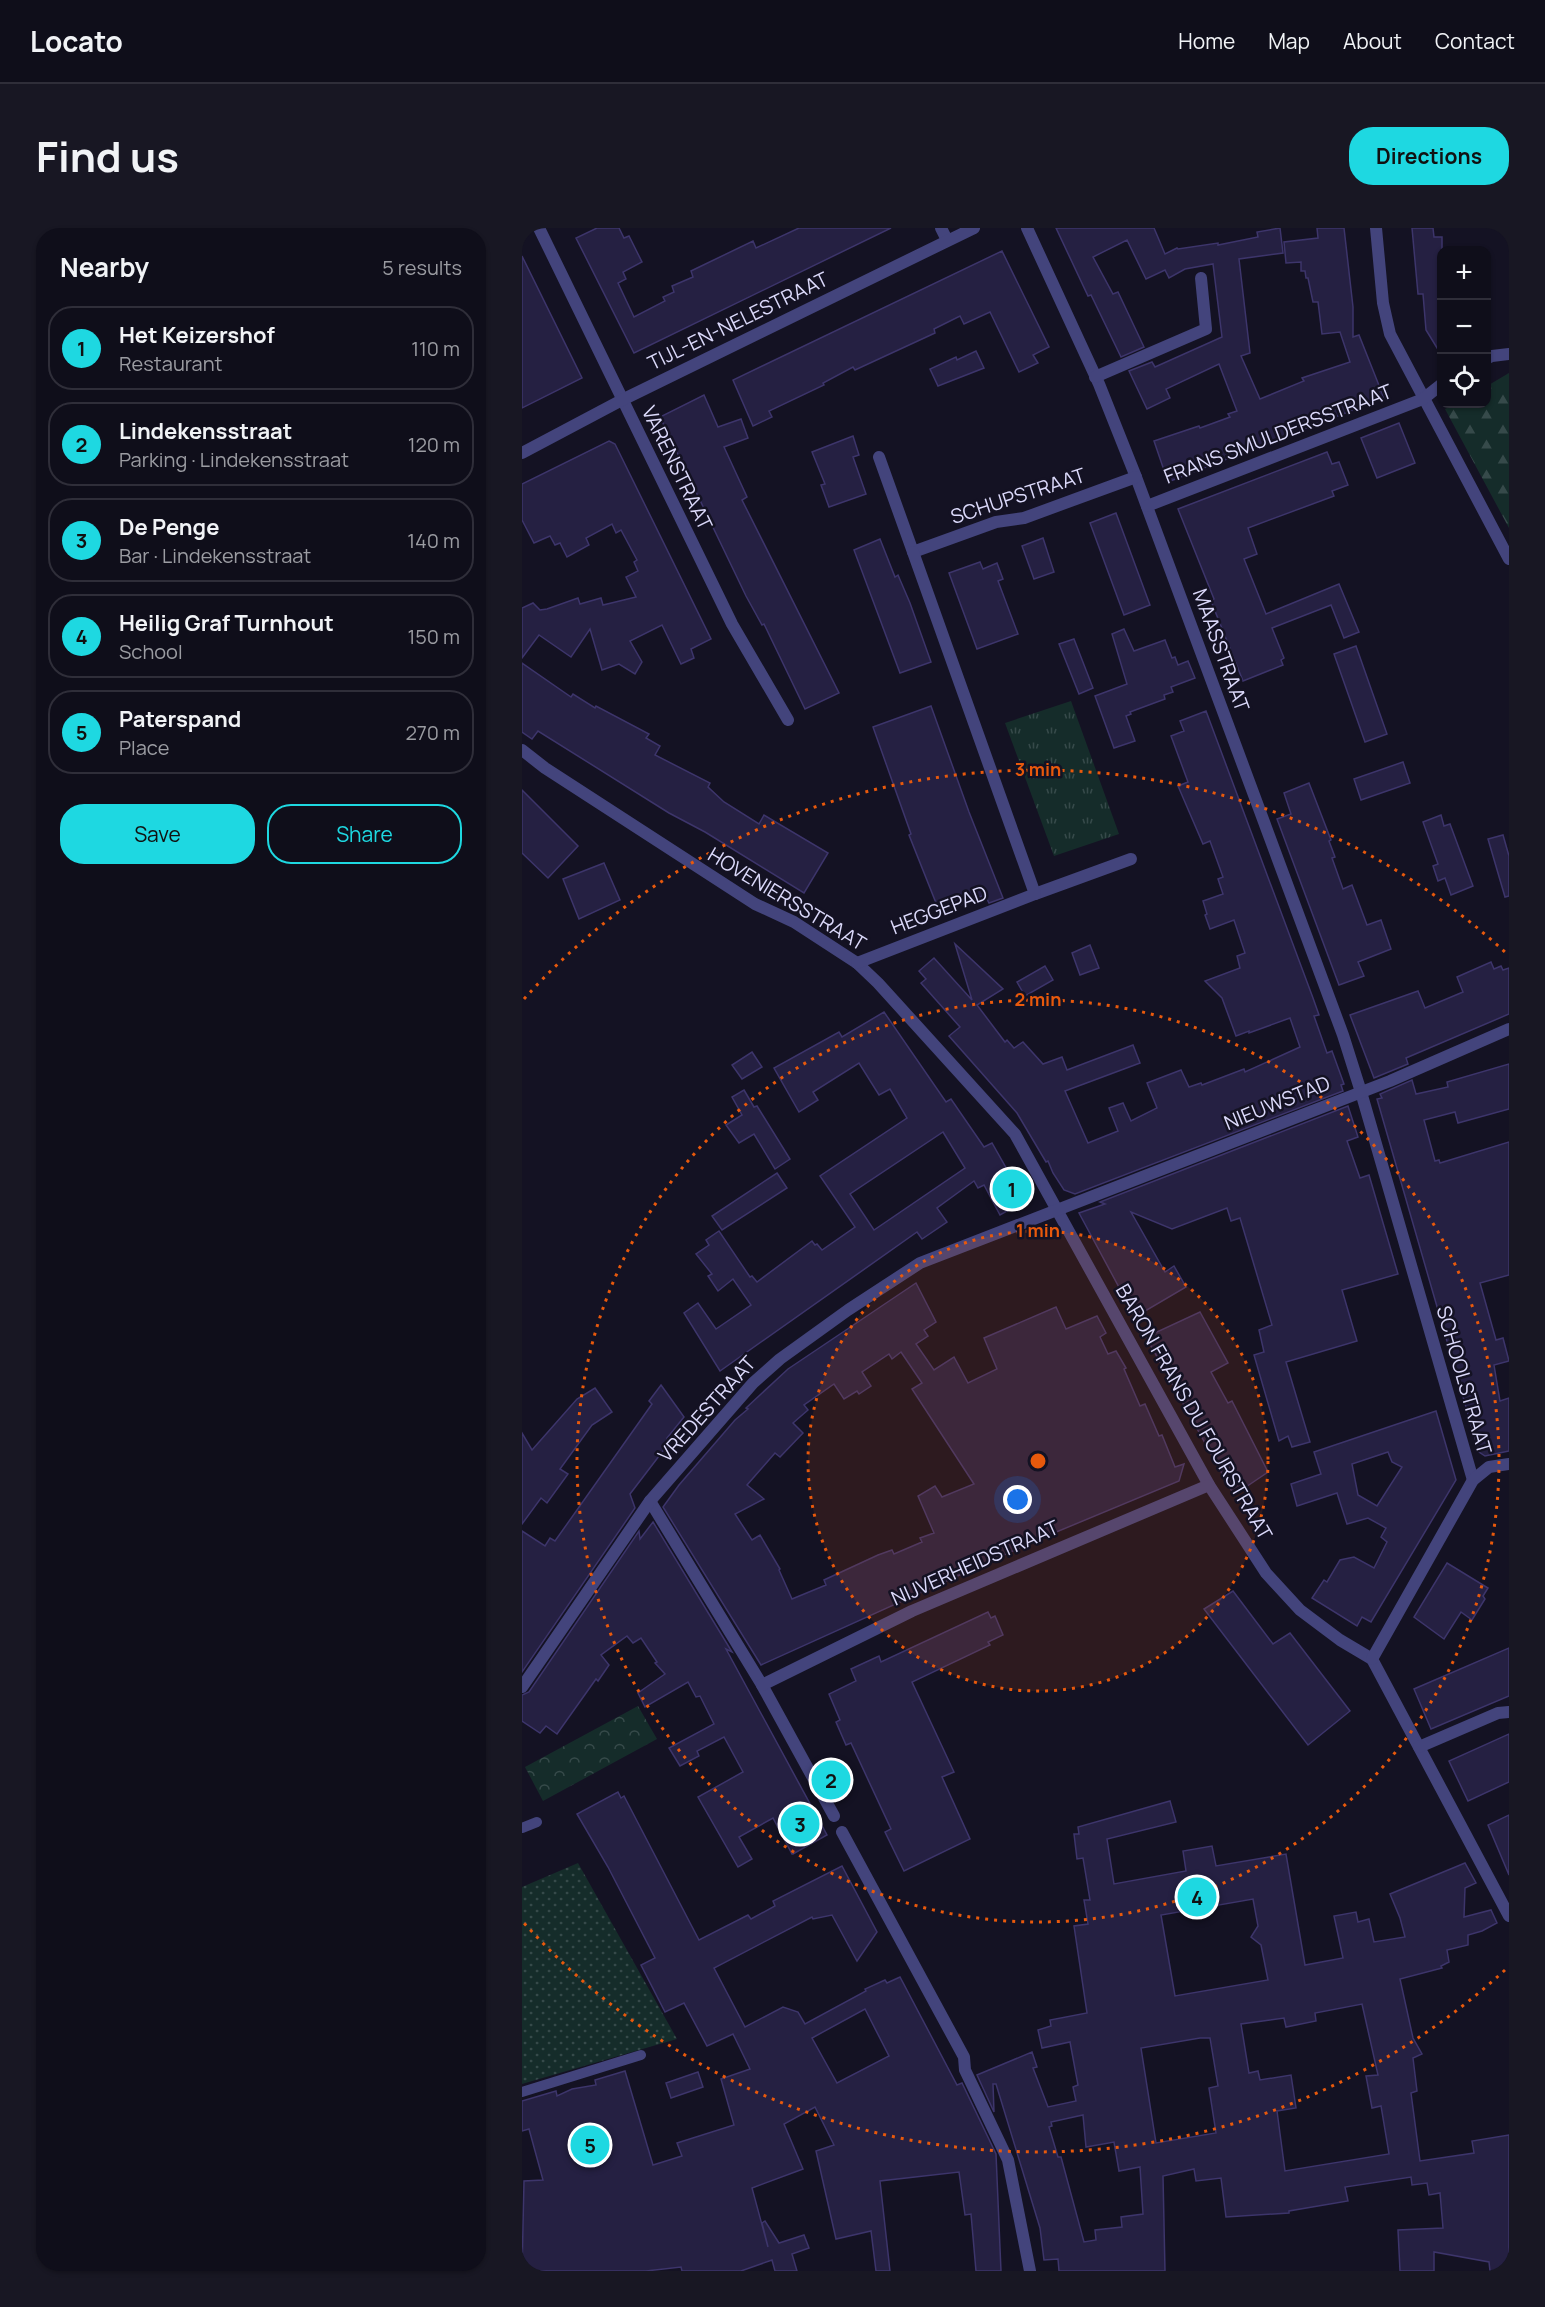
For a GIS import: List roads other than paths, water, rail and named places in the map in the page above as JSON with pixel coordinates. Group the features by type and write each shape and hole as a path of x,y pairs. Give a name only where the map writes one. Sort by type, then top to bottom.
{"street":[{"name":"VARENSTRAAT","path":"539,228 732,624 788,720"},
{"path":"941,228 947,240"},
{"name":"TIJL-EN-NELESTRAAT","path":"522,453 622,400 974,228"},
{"name":"MAASSTRAAT","path":"1027,228 1095,377 1136,477 1343,1035 1361,1092"},
{"path":"1376,228 1383,303 1390,334 1509,559"},
{"path":"1095,377 1206,328 1201,278"},
{"path":"1491,356 1509,354"},
{"name":"FRANS SMULDERSSTRAAT","path":"1147,506 1423,399 1437,388"},
{"path":"879,457 1035,894"},
{"name":"SCHUPSTRAAT","path":"913,552 996,522 1024,518 1136,477"},
{"name":"HOVENIERSSTRAAT","path":"522,750 545,768 755,904 794,922 857,963 878,983 1015,1134 1057,1210"},
{"name":"HEGGEPAD","path":"857,963 1131,859"},
{"name":"NIEUWSTAD","path":"1057,1210 1361,1092 1509,1029"},
{"name":"SCHOOLSTRAAT","path":"1361,1092 1473,1480 1372,1659"},
{"name":"BARON FRANS DU FOURSTRAAT","path":"1057,1210 1209,1485 1266,1573 1300,1610 1340,1640 1372,1659"},
{"name":"VREDESTRAAT","path":"522,1687 650,1501 753,1383 780,1359 848,1310 920,1263 1057,1210"},
{"path":"1473,1480 1489,1467 1509,1464"},
{"name":"NIJVERHEIDSTRAAT","path":"762,1685 912,1611 1209,1485"},
{"path":"650,1501 762,1685 834,1816"},
{"path":"1372,1659 1509,1916"},
{"path":"1419,1747 1498,1713 1509,1712"},
{"path":"842,1832 964,2057 965,2070 1008,2160 1030,2271"}],"lane":[{"path":"522,1828 537,1822"},
{"path":"522,2092 641,2055"}],"place":[{"name":"Het Keizershof","path":"1012,1189"},
{"name":"Lindekensstraat","path":"831,1780"},
{"name":"De Penge","path":"800,1824"},
{"name":"Heilig Graf Turnhout","path":"1197,1897"},
{"name":"Paterspand","path":"590,2145"}]}
